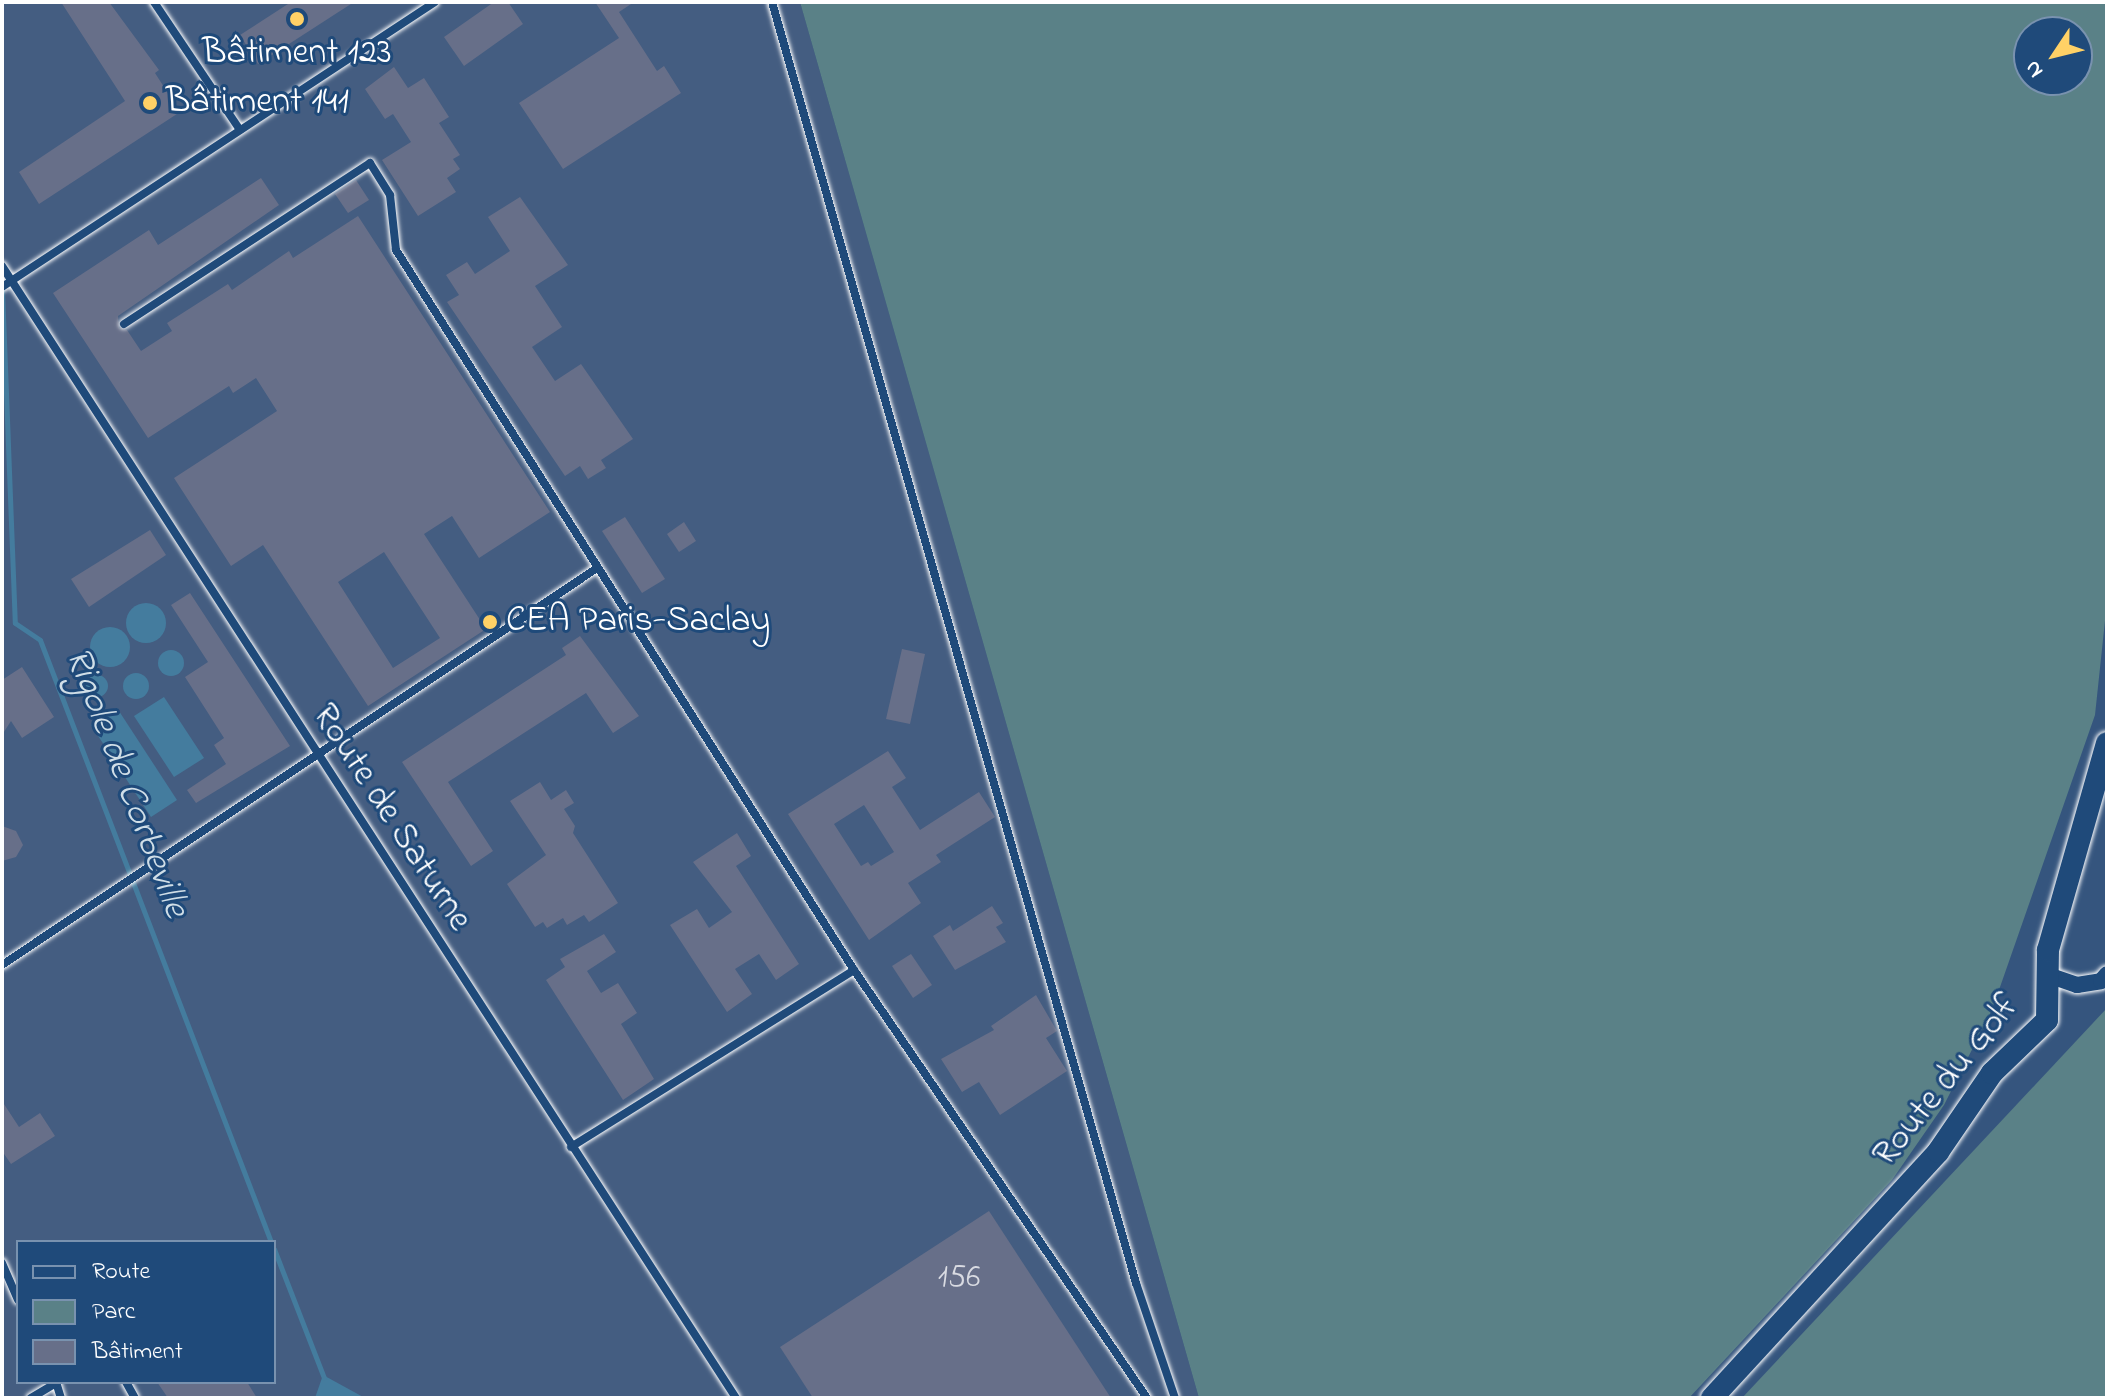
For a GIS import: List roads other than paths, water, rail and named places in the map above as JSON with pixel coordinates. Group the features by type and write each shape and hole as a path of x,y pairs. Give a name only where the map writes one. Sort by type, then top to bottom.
{"street":[{"name":"Route du Golf","path":"1712,1398 1938,1152 1992,1073 2033,1039 2047,1020 2048,950 2107,743"},
{"path":"2048,975 2077,985 2101,981 2107,974"}],"lane":[{"path":"154,2 240,130"},
{"path":"2,287 435,2"},
{"path":"772,2 1136,1283 1175,1398"},
{"path":"124,324 370,163 390,195 396,250 854,970 1147,1398"},
{"name":"Route de Saturne","path":"2,266 736,1398"},
{"path":"2,965 597,568"},
{"path":"571,1147 854,970"},
{"path":"2,1263 16,1294"},
{"path":"9,1274 16,1278"},
{"path":"31,1398 53,1384"}],"waterway":[{"name":"Rigole de Corbeville","path":"2,289 15,623 40,640 270,1240"},
{"name":"Rigole de Corbeville","path":"276,1254 324,1378"}],"place":[{"name":"Bâtiment 123","path":"297,19"},
{"name":"Bâtiment 141","path":"150,103"},
{"name":"CEA Paris-Saclay","path":"490,622"}]}
